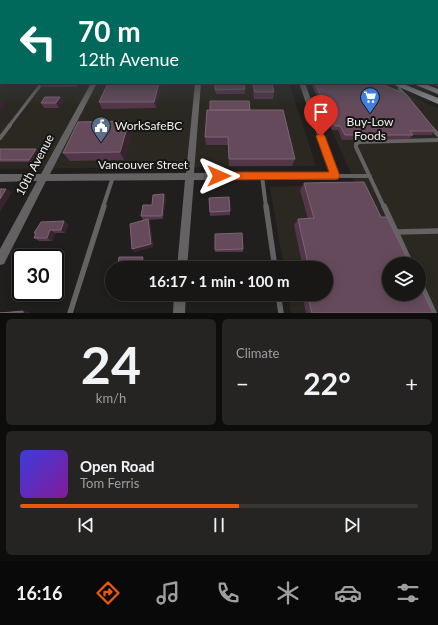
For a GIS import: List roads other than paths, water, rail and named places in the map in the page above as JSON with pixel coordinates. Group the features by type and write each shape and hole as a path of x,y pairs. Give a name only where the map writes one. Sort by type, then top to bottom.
{"main road":[{"path":"398,84 438,101"},
{"path":"418,84 438,92"}],"street":[{"name":"10th Avenue","path":"0,260 93,84"},
{"path":"183,261 198,84"},
{"path":"302,84 335,176"},
{"name":"Vancouver Street","path":"0,178 335,176"},
{"path":"179,313 180,301"}],"lane":[{"path":"0,138 41,84"},
{"path":"398,84 411,102"},
{"path":"429,124 438,135"},
{"path":"408,257 356,147 356,144 359,142 438,140"},
{"path":"262,176 274,261"},
{"path":"335,176 370,176"},
{"path":"70,313 113,177"},
{"path":"396,232 438,231"},
{"path":"426,295 434,313"},
{"path":"279,301 281,313"}],"place":[{"name":"Buy-Low Foods","path":"370,114"},
{"name":"WorkSafeBC","path":"101,143"}]}
